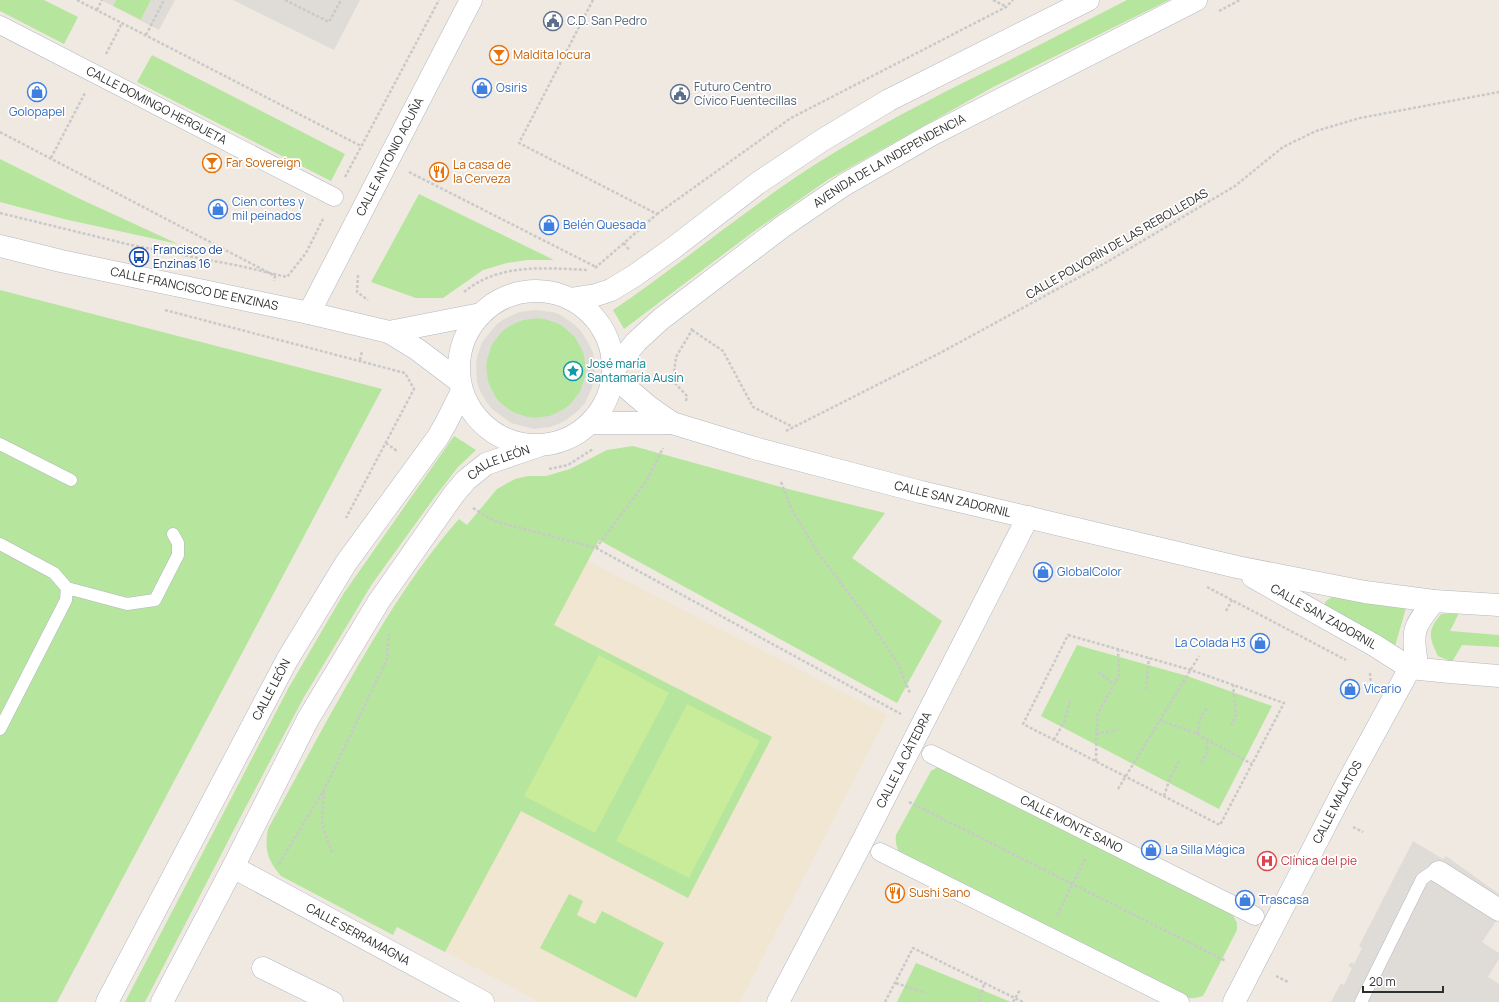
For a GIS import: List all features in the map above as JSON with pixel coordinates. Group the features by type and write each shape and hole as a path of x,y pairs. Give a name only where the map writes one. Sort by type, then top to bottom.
{"street":[{"name":"CALLE ANTONIO ACUÑA","path":"309,313 471,0"},
{"path":"570,299 596,295 611,290 644,269 758,183 821,141 889,100 1088,0"},
{"name":"AVENIDA DE LA INDEPENDENCIA","path":"614,373 636,342 674,308 782,227 844,185 931,135 1196,0"},
{"name":"CALLE DOMINGO HERGUETA","path":"0,25 334,197"},
{"name":"CALLE FRANCISCO DE ENZINAS","path":"0,246 61,261 309,313 389,332 418,350 460,387"},
{"path":"539,291 554,293 570,299 593,316 608,340 614,373 610,394 602,410 591,423 567,440 538,446 509,442 483,426 460,387 459,357 467,333 481,314 493,304 508,296 521,292 539,291"},
{"name":"CALLE FRANCISCO DE ENZINAS","path":"389,332 481,314"},
{"name":"CALLE SAN ZADORNIL","path":"614,373 649,407 672,422 754,448 921,492 1236,567 1366,592 1434,601 1499,605"},
{"name":"CALLE LEÓN","path":"106,1002 287,660 346,563 438,437 446,423 460,387"},
{"name":"CALLE SAN ZADORNIL","path":"591,423 672,422"},
{"name":"CALLE LEÓN","path":"162,1002 233,867 308,719 379,601 454,494 466,480 486,464 538,446"},
{"name":"CALLE LA CÁTEDRA","path":"778,1002 865,836 1028,517"},
{"name":"CALLE SAN ZADORNIL","path":"1236,567 1374,645 1410,668 1499,676"},
{"path":"1410,668 1416,656 1414,632 1418,623 1434,601"},
{"name":"CALLE MALATOS","path":"1234,1002 1345,787 1410,668"},
{"name":"CALLE MONTE SANO","path":"931,754 1255,916"},
{"path":"880,852 1180,1002"},
{"name":"CALLE SERRAMAGNA","path":"233,867 483,1002"},
{"path":"1439,872 1499,910"},
{"path":"263,968 332,1002"}],"lane":[{"path":"0,444 71,480"},
{"path":"0,544 54,573 66,588 127,604 155,600 178,555 178,543 173,534"},
{"path":"0,729 66,600 66,588"},
{"path":"1361,1002 1422,879 1432,872 1439,872"}],"path":[{"path":"77,0 361,146"},
{"path":"97,10 102,0"},
{"path":"146,35 164,0"},
{"path":"285,0 329,22 341,0"},
{"path":"0,213 131,245 240,266 275,276 287,277 306,253 334,197 439,0"},
{"path":"593,0 519,143 657,214"},
{"path":"993,0 1006,7"},
{"path":"462,293 472,285 493,274 512,270 554,268 593,270 657,214 791,118 1006,7 1013,0"},
{"path":"51,158 122,23"},
{"name":"CALLE POLVORÍN DE LAS REBOLLEDAS","path":"754,448 940,354 1107,262 1234,186 1283,147 1316,131 1360,118 1499,92"},
{"path":"0,132 275,276"},
{"path":"412,165 408,172 596,267"},
{"path":"624,243 644,269"},
{"path":"358,273 357,292 364,298 373,302"},
{"path":"159,308 405,372 414,389 345,520"},
{"path":"674,308 692,330 723,351 753,407 794,427"},
{"path":"687,396 673,381 676,357 692,330"},
{"path":"596,548 647,480 666,444"},
{"path":"548,470 568,465 600,446"},
{"path":"779,477 792,510 818,553 866,616 896,662 911,695"},
{"path":"478,503 474,509 494,521 596,548 901,714"},
{"path":"1203,585 1350,662"},
{"path":"1226,611 1232,600"},
{"path":"276,870 324,790 387,659 390,627"},
{"path":"1068,635 1149,658 1191,670 1284,702 1220,825 1023,724 1068,635"},
{"path":"1096,761 1097,715 1119,676 1118,649"},
{"path":"1118,789 1199,656"},
{"path":"1146,689 1149,658"},
{"path":"1364,670 1371,673 1371,692"},
{"path":"1098,672 1114,684"},
{"path":"1231,726 1236,715 1233,685"},
{"path":"1054,740 1064,722 1070,701"},
{"path":"1197,734 1201,716 1208,707"},
{"path":"1160,720 1197,734 1252,764"},
{"path":"1096,734 1117,730"},
{"path":"1201,763 1207,753 1207,740"},
{"path":"1164,796 1170,778 1180,760"},
{"path":"324,790 322,824 332,852"},
{"path":"910,802 1230,963"},
{"path":"1347,824 1363,832"},
{"path":"1047,936 1096,837"},
{"path":"885,1002 913,948 1023,1002"},
{"path":"1270,973 1288,982"},
{"path":"896,983 925,993"},
{"path":"979,1002 984,984"},
{"path":"1013,1002 1020,990"}],"shaded area":[{"path":"101,0 116,0 113,6 141,20 151,0 175,0 159,30"},
{"path":"233,0 360,0 334,50"},
{"path":"535,310 553,312 561,315 581,331 593,353 595,371 592,388 585,403 579,410 566,420 550,427 534,429 511,423 492,409 479,389 476,365 482,342 497,324 519,312","holes":["541,318 560,324 575,337 584,354 586,373 580,392 568,407 550,416 531,418 512,412 497,400 488,382 486,363 492,344 504,329 522,320"]},
{"path":"588,561 887,715 740,1002 540,1002 397,926"},
{"path":"1413,841 1443,859 1446,856 1499,894 1499,917 1482,942 1499,953 1499,959 1488,977 1499,984 1499,1002 1331,1002 1341,983 1344,985 1352,968 1348,966 1351,962 1354,964 1362,948 1359,946"}],"green space":[{"path":"0,0 44,0 78,17 64,44 0,11"},
{"path":"116,0 151,0 141,20 113,6"},
{"path":"1127,0 1169,0 995,86 829,179 753,232 624,329 613,310 793,179 860,137 902,114"},
{"path":"152,55 345,154 331,181 137,82"},
{"path":"0,159 78,198 178,244 64,219 0,202"},
{"path":"419,194 554,260 527,260 507,263 483,270 443,298 416,298 371,282"},
{"path":"0,290 382,389 57,1002 0,1002"},
{"path":"536,318 555,322 571,333 582,349 586,368 582,387 571,403 555,414 536,418 517,414 501,403 490,387 486,368 490,349 501,333 517,322"},
{"path":"454,436 476,450 458,467 372,584 304,697 145,1002 125,1002 288,689 344,593"},
{"path":"633,446 792,490 885,513 852,558 942,621 897,703 599,540 554,625 772,737 688,898 521,811 445,952 397,927 393,935 281,876 270,860 268,854 268,829 370,645 405,589 431,553 459,519 467,525 497,489 515,479 528,476 546,476 570,469 607,450"},
{"path":"1333,596 1406,608 1395,646 1325,611 1325,602"},
{"path":"1459,613 1450,631 1499,635 1499,647 1462,645 1452,662 1438,656 1431,639 1433,625 1441,614"},
{"path":"1077,645 1187,676 1272,706 1219,809 1041,716"},
{"path":"599,655 669,693 595,833 524,796"},
{"path":"687,704 760,741 689,878 616,841"},
{"path":"938,767 1230,910 1237,923 1237,930 1203,996 1189,998 901,856 898,851 896,835 931,771"},
{"path":"569,894 583,901 577,915 595,924 602,911 664,943 636,998 540,948"},
{"path":"916,963 1011,1002 897,1002"}],"place":[{"name":"C.D. San Pedro","path":"553,21"},
{"name":"Maldita locura","path":"499,55"},
{"name":"Osiris","path":"482,88"},
{"name":"Golopapel","path":"37,92"},
{"name":"Futuro Centro Cívico Fuentecillas","path":"680,94"},
{"name":"Far Sovereign","path":"212,163"},
{"name":"La casa de la Cerveza","path":"439,172"},
{"name":"Cien cortes y mil peinados","path":"218,209"},
{"name":"Belén Quesada","path":"549,225"},
{"name":"Francisco de Enzinas 16","path":"139,257"},
{"name":"José maría Santamaría Ausín","path":"573,371"},
{"name":"GlobalColor","path":"1043,572"},
{"name":"La Colada H3","path":"1260,643"},
{"name":"Vicario","path":"1350,689"},
{"name":"La Silla Mágica","path":"1151,850"},
{"name":"Clínica del pie","path":"1267,861"},
{"name":"Sushi Sano","path":"895,893"},
{"name":"Trascasa","path":"1245,900"}]}
